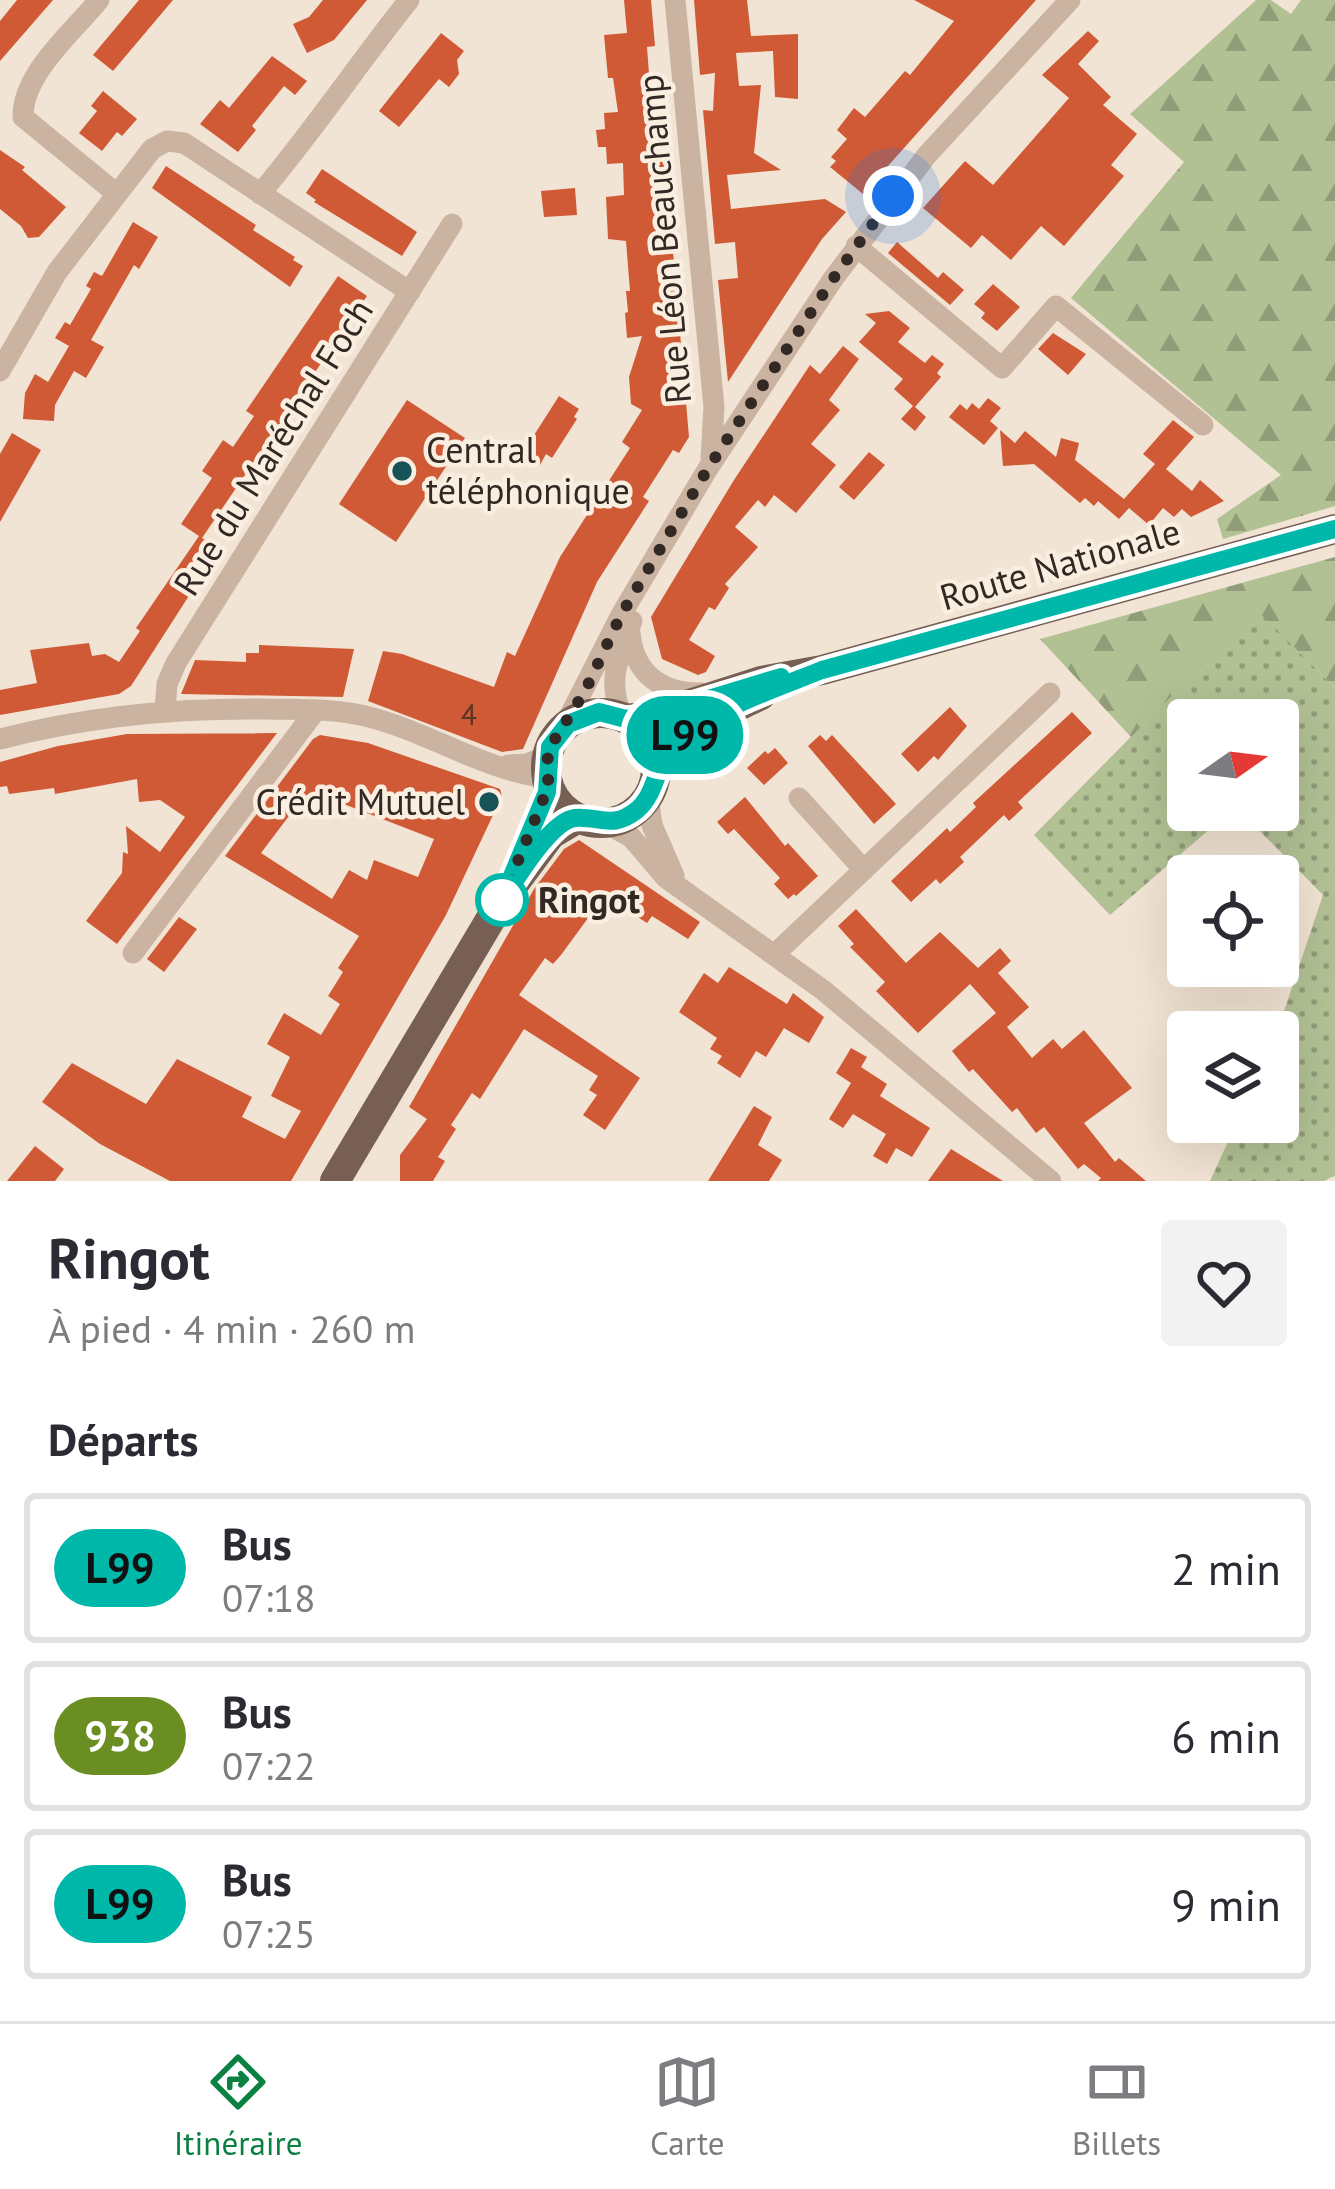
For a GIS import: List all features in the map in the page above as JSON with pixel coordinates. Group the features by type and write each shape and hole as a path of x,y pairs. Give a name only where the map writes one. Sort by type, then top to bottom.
{"main road":[{"name":"Route Nationale","path":"624,718 652,716 720,692 822,670 1327,531"},
{"name":"Route Nationale","path":"652,784 664,757 686,734 764,693 822,670"},
{"path":"335,1181 502,900 550,834 630,814 652,784 647,738 624,718 590,714 565,727 502,900"},
{"path":"548,773 560,804 592,820"}],"street":[{"path":"98,0 35,78 23,100 23,117 117,194"},
{"path":"260,194 313,132 330,100 409,0"},
{"name":"Rue Léon Beauchamp","path":"675,0 714,407 714,441 707,470"},
{"path":"565,727 621,615 707,470 856,246 951,127 1070,0"},
{"path":"0,371 57,272 152,149 167,141 184,143 410,292"},
{"name":"Rue du Maréchal Foch","path":"166,710 167,684 176,663 452,224"},
{"path":"856,246 1002,368 1056,306 1203,425"},
{"path":"624,718 612,683 650,571"},
{"name":"Route Nationale","path":"629,629 636,660 653,681 678,692 720,692"},
{"path":"776,954 1050,693"},
{"path":"0,739 81,720 166,710 316,710 384,721 486,762 548,773"},
{"path":"133,953 316,710"},
{"path":"652,784 652,825 670,870 685,891"},
{"path":"799,798 865,870"},
{"path":"592,820 631,837 660,873 776,954 1051,1181"}],"green space":[{"path":"1256,0 1271,0 1291,14 1301,0 1335,0 1335,506 1223,539 1217,519 1281,475 1071,298 1184,162 1130,114"},
{"path":"1335,557 1335,688 1257,610 1131,737 1040,639"},
{"path":"1257,609 1335,688 1335,1176 1323,1181 1210,1181 1227,1143 1299,1143 1299,1011 1284,1011 1292,987 1299,987 1299,966 1323,895 1299,871 1299,855 1283,855 1260,831 1299,831 1299,699 1168,699"},
{"path":"1167,700 1167,831 1208,831 1180,855 1167,855 1167,866 1110,915 1034,835"}],"building":[{"path":"17,0 53,0 0,61 0,21"},
{"path":"139,0 173,0 113,71 93,55"},
{"path":"323,0 367,0 334,40 307,53 293,24 309,17"},
{"path":"624,0 651,0 655,46 647,47 651,102 660,101 689,437 679,453 673,450 643,497 649,501 597,582 523,749 502,752 368,701 383,651 494,687 507,652 515,656 560,557 630,448 622,442 642,410 631,404 629,377 642,336 627,338 626,241 608,239 606,197 624,195 623,163 607,164 606,147 598,147 596,130 605,129 604,113 618,112 613,78 608,78 604,35 627,33"},
{"path":"694,0 747,0 751,36 798,34 798,99 775,97 773,51 736,53 739,86 761,85 754,153 781,170 727,175 731,209 825,199 846,212 822,239 728,382 718,280 738,278 735,242 715,244 703,110 713,111 715,73 700,75"},
{"path":"914,0 1036,0 863,194 830,167 836,161 831,157 847,139 837,130 854,108 865,117 905,71 910,75 954,21"},
{"path":"1088,31 1099,41 1078,64 1111,97 1103,105 1137,134 1111,165 1124,176 1064,246 1041,226 1011,260 982,235 971,248 923,208 965,161 993,185 1069,98 1042,75"},
{"path":"441,33 464,51 457,60 459,74 449,87 439,79 399,127 379,111"},
{"path":"272,56 307,81 295,95 284,86 238,152 200,124 220,100 229,108"},
{"path":"103,91 137,119 122,136 117,132 102,151 79,133 97,111 91,106"},
{"path":"0,150 66,207 39,237 28,238 0,209"},
{"path":"166,166 256,225 253,230 295,257 303,266 290,287 152,188"},
{"path":"322,169 417,232 402,256 314,202 306,193"},
{"path":"575,188 577,215 544,217 541,191"},
{"path":"133,222 158,237 139,269 134,265 91,340 104,347 86,378 74,371 55,405 54,421 23,419 25,393 35,374 48,382 69,346 55,338 65,322 70,325 91,289 86,286 94,272 102,276"},
{"path":"897,242 938,278 943,272 964,290 950,305 888,253"},
{"path":"338,276 367,296 202,538 181,524 212,478 202,471 223,440 233,447 254,416 246,411"},
{"path":"993,284 1020,307 997,331 981,318 985,313 974,304"},
{"path":"889,311 910,328 898,342 925,363 932,355 944,364 937,373 941,377 915,407 926,417 915,431 901,419 913,406 894,389 903,379 859,342 876,323 865,314"},
{"path":"1053,333 1086,354 1068,375 1038,349"},
{"path":"843,346 859,359 829,400 840,410 811,444 836,465 796,513 774,495 765,507 758,500 735,527 758,547 725,584 729,588 715,610 709,607 689,640 715,656 706,672 698,675 662,659 651,617 810,365 820,374"},
{"path":"559,396 579,409 577,419 552,458 546,454 540,465 522,454"},
{"path":"988,398 1001,408 990,421 998,428 984,445 949,417 960,404 967,410 972,403 979,409"},
{"name":"Central téléphonique","path":"407,400 465,438 396,542 339,504"},
{"path":"1173,420 1194,437 1166,469 1192,491 1200,480 1224,501 1191,517 1182,509 1174,517 1163,508 1149,525 1129,508 1119,519 1098,501 1094,506 1085,498 1080,503 1034,464 1003,466 1000,430 1015,443 1025,431 1056,457 1061,438 1079,443 1075,460 1124,499 1155,464 1143,454"},
{"path":"12,433 41,450 0,522 0,454"},
{"path":"869,452 885,465 854,500 839,487"},
{"path":"199,536 219,549 131,686 119,694 0,715 0,690 37,683 30,650 89,643 92,656 105,654 119,662 140,631 136,628"},
{"path":"259,645 354,649 343,697 181,694 195,660 246,662 246,653 259,653"},
{"path":"950,707 967,726 938,760 934,756 918,772 901,754"},
{"path":"1072,712 1092,733 1018,802 1023,808 1009,821 1004,815 960,857 964,862 911,902 891,881 947,828 950,832 976,807 973,803"},
{"path":"277,733 117,944 86,921 122,873 123,852 128,854 126,826 160,852 185,817 160,800 139,802 137,779 55,794 54,788 9,794 7,786 0,787 0,762 58,746 127,734"},
{"path":"320,735 368,743 500,789 502,796 446,915 291,1181 170,1181 100,1144 42,1102 72,1063 146,1104 177,1059 252,1097 242,1117 285,1139 301,1111 271,1096 290,1057 267,1044 284,1013 321,1035 340,1004 328,996 343,972 338,968 359,936 225,856","holes":["323,796 434,839 418,877 374,860 367,880 349,870 332,899 261,853 301,800 319,808"]},
{"path":"820,735 826,741 832,735 896,804 874,824 808,746"},
{"path":"775,748 788,763 764,785 747,768"},
{"path":"745,797 785,846 788,843 818,876 796,896 788,899 774,884 780,878 734,829 728,834 717,822"},
{"path":"579,840 700,922 688,939 652,916 647,923 619,905 613,912 599,903 561,955 553,964 545,958 519,995 640,1078 605,1130 583,1115 597,1095 589,1090 598,1076 524,1029 480,1099 472,1093 451,1125 456,1129 438,1157 445,1161 433,1181 400,1181 400,1155 427,1119 409,1107 534,889 564,849"},
{"path":"856,909 906,963 940,932 978,968 1000,948 1011,961 998,973 1029,1007 1007,1027 1032,1058 1053,1039 1062,1049 1084,1030 1132,1088 1084,1123 1115,1162 1119,1158 1146,1181 1098,1181 1101,1178 1084,1164 1078,1169 1044,1127 1036,1133 1017,1108 1012,1112 973,1069 969,1072 952,1051 996,1013 970,984 918,1033 876,991 885,982 850,947 854,944 838,926"},
{"path":"179,917 197,929 164,972 147,959"},
{"path":"729,967 787,1004 793,993 824,1017 809,1043 784,1028 766,1057 756,1051 740,1078 717,1063 722,1056 710,1049 717,1038 679,1012 704,973 718,983"},
{"path":"851,1048 867,1057 861,1067 887,1084 880,1096 930,1128 912,1157 896,1148 887,1164 873,1156 886,1134 853,1114 843,1128 829,1119 851,1083 836,1073"},
{"path":"754,1106 772,1117 758,1145 782,1160 769,1181 708,1181"},
{"path":"35,1146 64,1169 55,1181 7,1181"},
{"path":"951,1149 1003,1181 928,1181"}],"bus line":[{"name":"L99","path":"781,677 652,716 626,719 599,712 568,724 550,747 547,792 502,900 558,826 578,818 610,822 634,812 648,796 656,771 676,743 764,693 822,670 1335,529"}],"place":[{"name":"Central téléphonique","path":"402,471"},
{"name":"Crédit Mutuel","path":"489,802"},
{"name":"Ringot","path":"502,900"}],"route":[{"path":"502,900 549,785 550,747 585,691 621,615 707,470 893,196"}]}
